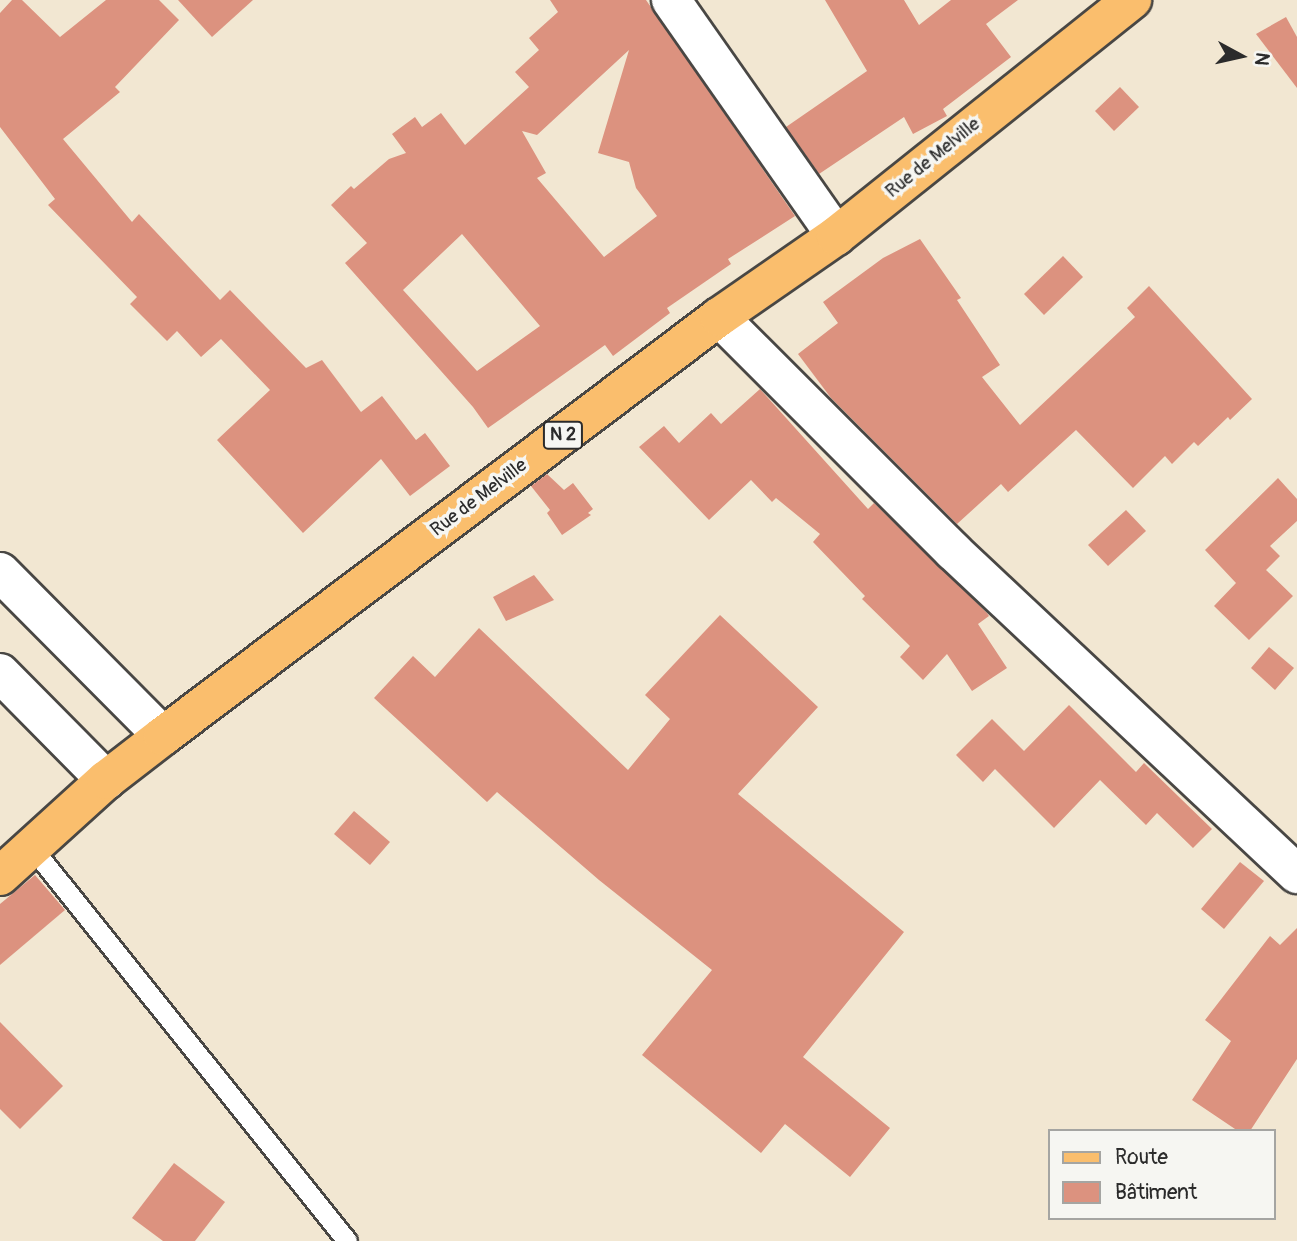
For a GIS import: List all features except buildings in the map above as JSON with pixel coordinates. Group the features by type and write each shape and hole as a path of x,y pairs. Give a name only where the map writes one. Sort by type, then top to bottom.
{"main road":[{"name":"Rue de Melville","path":"0,876 33,849 106,780 719,317 836,236 1132,0"}],"street":[{"path":"671,0 836,236"},
{"path":"719,317 953,551 1297,874"},
{"path":"0,572 163,736"},
{"path":"0,673 106,780"}],"lane":[{"path":"33,849 346,1241"}]}
